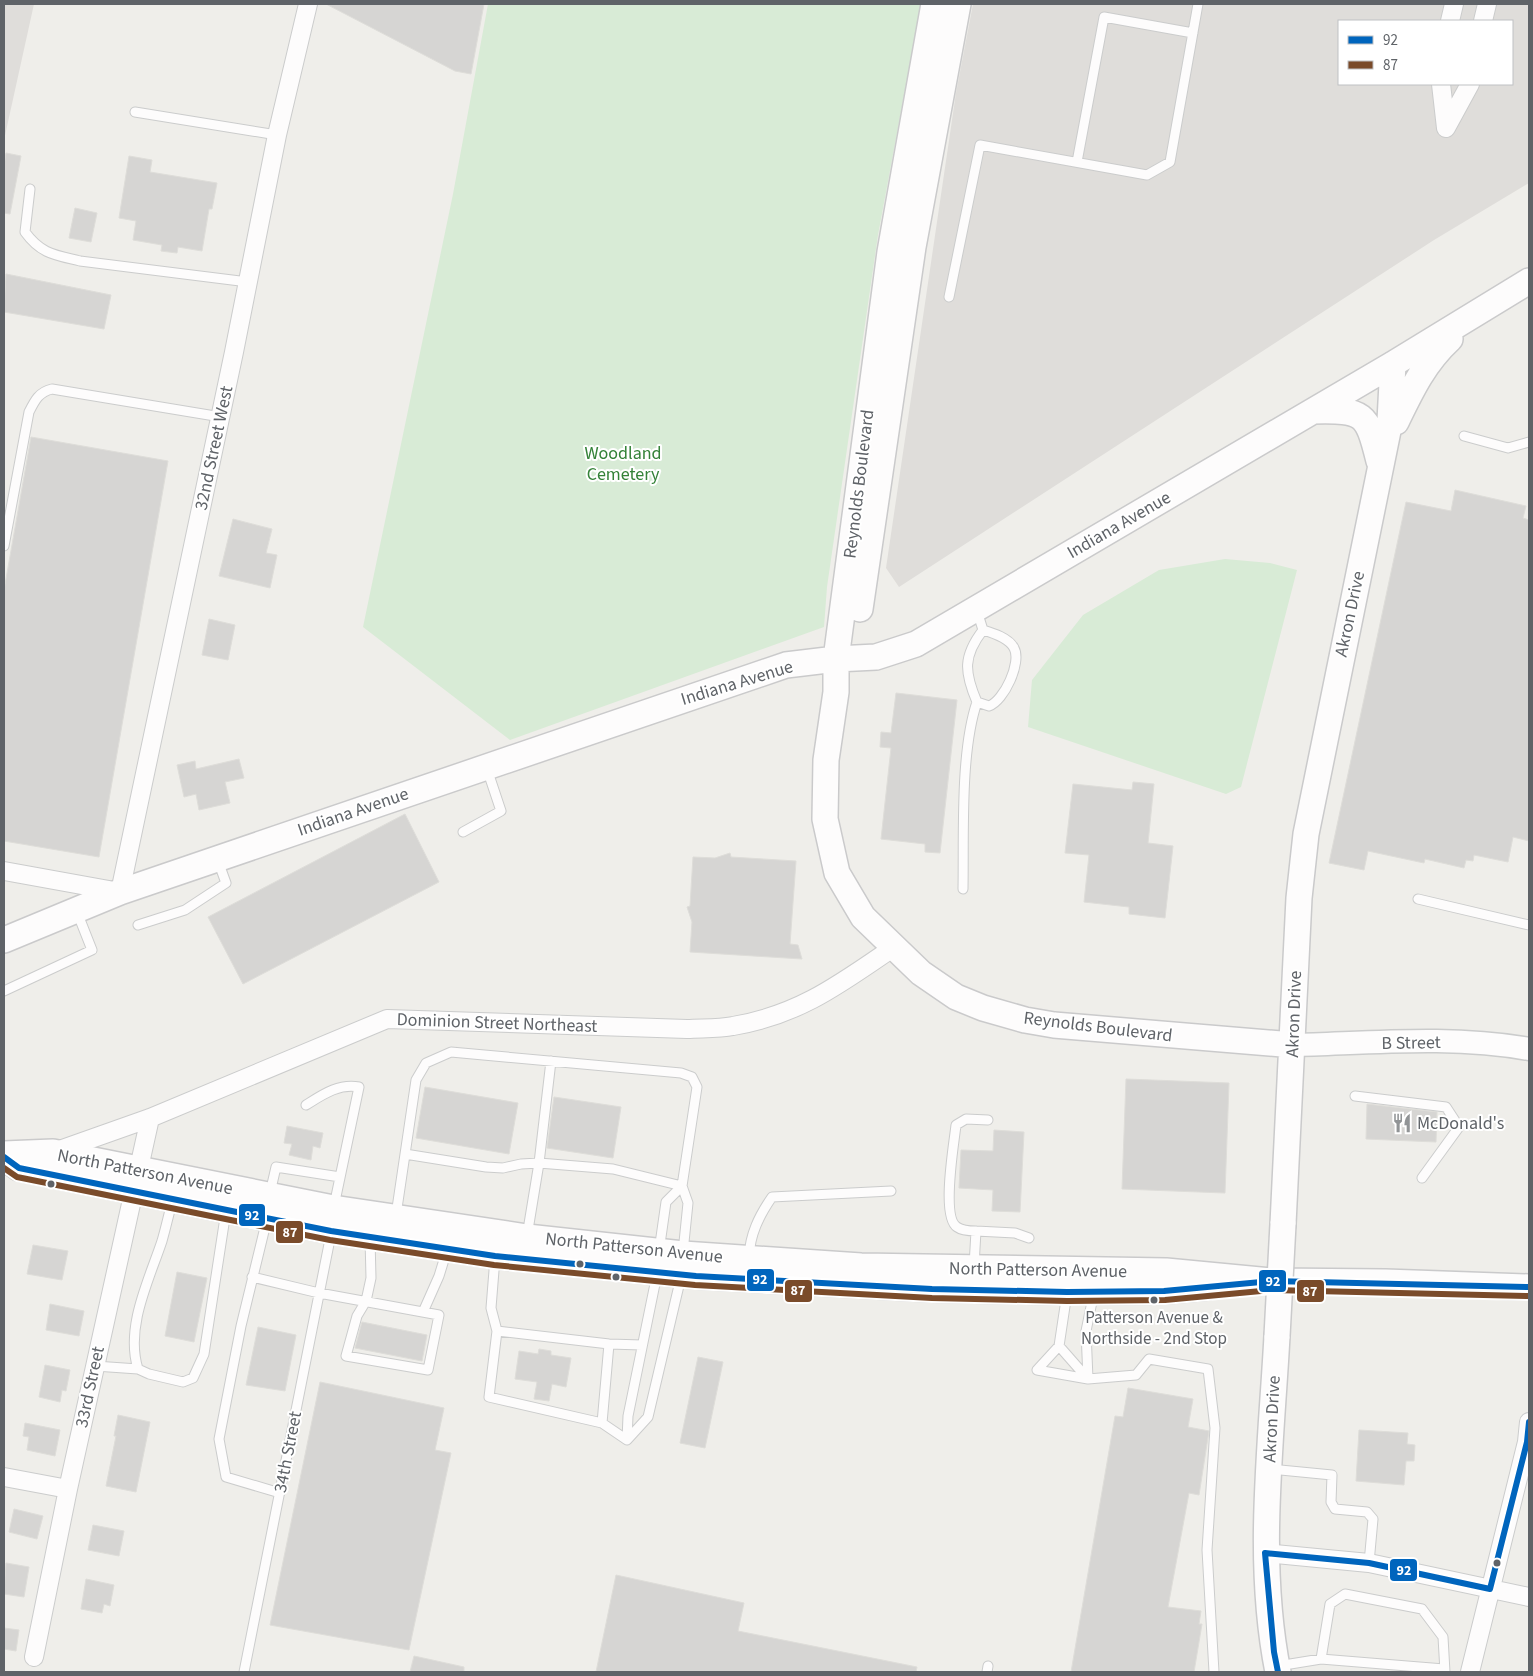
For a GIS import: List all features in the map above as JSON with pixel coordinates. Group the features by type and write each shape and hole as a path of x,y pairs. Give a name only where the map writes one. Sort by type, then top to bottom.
{"main road":[{"name":"Reynolds Boulevard","path":"845,658 890,252 934,4"},
{"name":"Reynolds Boulevard","path":"958,4 913,247 845,658 836,692 826,760 826,819 837,872 863,917 894,947 938,986 956,997 983,1008 1054,1026 1293,1045"},
{"name":"Indiana Avenue","path":"4,940 120,892 786,665 845,658 876,657 916,644 980,619 1313,411 1529,281"},
{"path":"1382,457 1428,363 1484,309"},
{"name":"Akron Drive","path":"1277,1669 1266,1553 1299,898 1306,834 1393,396 1393,364"},
{"path":"1313,411 1347,411 1365,421 1382,457"},
{"name":"North Patterson Avenue","path":"8,1164 53,1152 136,1181 173,1199 226,1211 268,1208"},
{"name":"North Patterson Avenue","path":"8,1164 136,1181 389,1230 525,1248 932,1289 1083,1282"},
{"name":"North Patterson Avenue","path":"389,1230 448,1248 495,1256 525,1248"},
{"name":"North Patterson Avenue","path":"748,1269 861,1266 974,1269 1164,1291 1272,1281 1385,1282 1529,1287"}],"street":[{"name":"32nd Street West","path":"120,892 277,135 308,4"},
{"path":"1450,20 1454,4"},
{"path":"1483,20 1486,4"},
{"path":"1440,85 1446,128 1469,85"},
{"path":"4,872 120,892"},
{"name":"Dominion Street Northeast","path":"53,1152 150,1118 387,1019 686,1029 732,1026 785,1013 830,992 894,947"},
{"name":"B Street","path":"1293,1045 1438,1042 1505,1044 1529,1049"},
{"name":"33rd Street","path":"34,1657 68,1489 150,1118"},
{"path":"1470,1672 1527,1442 1529,1422"},
{"path":"4,1477 68,1489"},
{"path":"1266,1553 1369,1563 1529,1597"}],"lane":[{"path":"949,297 980,145 1147,175 1170,162 1198,4"},
{"path":"1077,162 1104,17 1193,33"},
{"path":"135,112 277,135"},
{"path":"30,189 25,232 35,245 54,254 80,261 248,282"},
{"path":"4,546 29,412 34,400 43,391 52,389 220,417"},
{"path":"1464,436 1508,448 1529,442"},
{"path":"963,889 967,763 972,715 977,702 970,684 966,662 980,619 1009,642 1015,650 1016,656 1011,678 998,702 989,706 977,702"},
{"path":"463,832 501,811 486,767"},
{"path":"138,925 185,910 226,883 217,858"},
{"path":"1418,899 1529,925"},
{"path":"4,991 92,950 76,910"},
{"path":"252,1277 319,1293 366,1302 439,1315 428,1370 346,1356 357,1316 366,1302 371,1278 389,1230 405,1154 416,1080 426,1063 450,1052 681,1073 692,1078 697,1087 682,1186 688,1203 674,1263 648,1417 628,1440"},
{"path":"525,1248 540,1163 551,1061"},
{"name":"34th Street","path":"244,1672 340,1177 360,1087 350,1086 325,1093 306,1105"},
{"path":"1355,1096 1446,1107 1459,1127 1422,1178"},
{"path":"988,1120 966,1119 956,1125 948,1206 950,1219 957,1227 976,1231 1015,1233 1028,1238"},
{"path":"405,1154 486,1168 503,1168 521,1164 540,1163 613,1169 682,1186"},
{"path":"280,1493 226,1476 219,1439 252,1277 266,1230 276,1167 340,1177"},
{"path":"628,1440 628,1416 642,1345 674,1263 666,1202 682,1186"},
{"path":"748,1269 750,1240 761,1213 772,1197 891,1191"},
{"path":"138,1369 134,1357 135,1339 144,1287 162,1241 173,1199"},
{"path":"95,1366 138,1369 148,1374 183,1382 193,1378 204,1354 226,1211"},
{"path":"974,1269 976,1231"},
{"path":"423,1312 439,1276 448,1248"},
{"path":"495,1256 491,1308 497,1331 489,1397 602,1423 628,1440"},
{"path":"1083,1282 1059,1346 1037,1370 1088,1379 1136,1375 1150,1359 1208,1369 1215,1428 1207,1550 1214,1672"},
{"path":"1083,1282 1088,1379"},
{"path":"497,1331 609,1344 642,1345"},
{"path":"602,1423 609,1344"},
{"path":"1059,1346 1088,1379"},
{"path":"1270,1469 1332,1475 1331,1502 1335,1508 1367,1512 1373,1519 1369,1563"},
{"path":"1277,1669 1321,1659 1383,1668 1445,1671 1443,1637 1422,1609 1345,1594 1330,1604 1321,1659"}],"shaded area":[{"path":"4,4 34,4 4,140"},
{"path":"973,4 1529,4 1529,183 1434,240 899,587 886,568 956,93"}],"green space":[{"name":"Woodland Cemetery","path":"488,4 921,4 878,235 827,587 824,627 510,740 363,627 453,194"},
{"path":"1225,559 1270,563 1297,570 1241,787 1226,794 1028,727 1032,680 1083,615 1159,570"}],"building":[{"path":"326,4 484,4 471,74 455,71"},
{"path":"6,153 21,156 10,214 4,213 4,165"},
{"path":"129,156 152,160 150,172 217,183 212,209 209,209 202,251 178,247 177,253 161,251 162,245 133,240 136,221 119,218"},
{"path":"75,208 97,213 91,242 69,238"},
{"path":"6,274 111,295 104,329 4,312"},
{"path":"31,437 168,461 99,857 4,841 4,590"},
{"path":"1455,490 1526,506 1523,518 1529,520 1529,841 1513,837 1508,862 1474,855 1473,861 1466,860 1464,868 1425,859 1424,863 1368,851 1364,870 1329,863 1406,502 1451,511"},
{"path":"233,519 272,529 266,553 277,555 270,588 219,576"},
{"path":"209,619 235,625 228,660 202,655"},
{"path":"896,693 957,700 940,853 925,852 925,844 881,839 891,748 880,747 881,732 891,733"},
{"path":"239,759 244,778 225,782 230,803 199,810 196,794 184,797 177,765 195,761 196,769"},
{"path":"1133,782 1154,784 1148,843 1173,846 1165,918 1129,914 1129,907 1084,902 1089,855 1065,853 1073,784 1132,790"},
{"path":"405,814 439,882 243,984 208,917"},
{"path":"730,853 731,857 796,861 790,944 798,945 802,959 690,952 692,922 687,907 690,906 693,857 715,858"},
{"path":"1126,1079 1229,1083 1225,1193 1122,1189"},
{"path":"425,1087 518,1103 509,1154 416,1138"},
{"path":"554,1097 621,1107 613,1158 547,1148"},
{"name":"McDonald's","path":"1367,1104 1437,1112 1436,1142 1366,1139"},
{"path":"287,1126 323,1133 320,1148 313,1146 311,1160 289,1155 292,1144 284,1143"},
{"path":"994,1130 1024,1132 1020,1212 992,1211 993,1190 959,1188 961,1150 993,1151"},
{"path":"33,1245 68,1251 62,1280 27,1274"},
{"path":"177,1272 207,1278 194,1342 165,1336"},
{"path":"50,1304 84,1311 79,1336 46,1330"},
{"path":"362,1322 427,1335 422,1361 355,1348"},
{"path":"258,1327 296,1335 285,1391 246,1385"},
{"path":"539,1349 551,1351 551,1355 571,1358 566,1387 552,1384 549,1401 534,1399 537,1382 515,1379 519,1351 538,1354"},
{"path":"698,1357 723,1362 705,1448 680,1443"},
{"path":"45,1365 70,1370 66,1391 62,1390 60,1402 39,1397"},
{"path":"320,1382 444,1408 435,1450 451,1453 409,1650 270,1625"},
{"path":"1128,1388 1193,1399 1188,1427 1209,1431 1199,1495 1189,1493 1168,1607 1201,1611 1199,1624 1202,1624 1194,1672 1071,1672 1115,1416 1123,1417"},
{"path":"118,1415 150,1422 136,1492 106,1486 116,1436 114,1436"},
{"path":"25,1423 60,1430 55,1456 27,1450 29,1437 23,1436"},
{"path":"1359,1430 1408,1433 1407,1444 1415,1445 1414,1461 1406,1461 1404,1485 1356,1481"},
{"path":"14,1509 43,1516 37,1539 9,1532"},
{"path":"93,1525 124,1531 119,1556 88,1550"},
{"path":"6,1563 29,1567 24,1597 4,1594"},
{"path":"616,1575 744,1603 738,1631 917,1667 916,1672 596,1672"},
{"path":"86,1579 114,1585 110,1606 104,1604 102,1613 81,1609"},
{"path":"4,1628 19,1630 16,1651 4,1649"},
{"path":"414,1656 464,1667 464,1672 410,1672"}],"transit line":[{"name":"92","path":"4,1157 19,1168 331,1231 495,1256 696,1276 932,1289 1067,1292 1164,1291 1272,1281 1529,1287"},
{"name":"87","path":"4,1168 17,1177 330,1240 494,1265 695,1285 932,1298 1067,1301 1165,1300 1272,1290 1529,1296"},
{"name":"92","path":"1278,1672 1274,1652 1265,1553 1369,1563 1490,1589 1527,1442 1529,1422"}],"place":[{"name":"McDonald's","path":"1402,1123"},
{"name":"Patterson Avenue & Northside - 2nd Stop","path":"1154,1300"}]}
